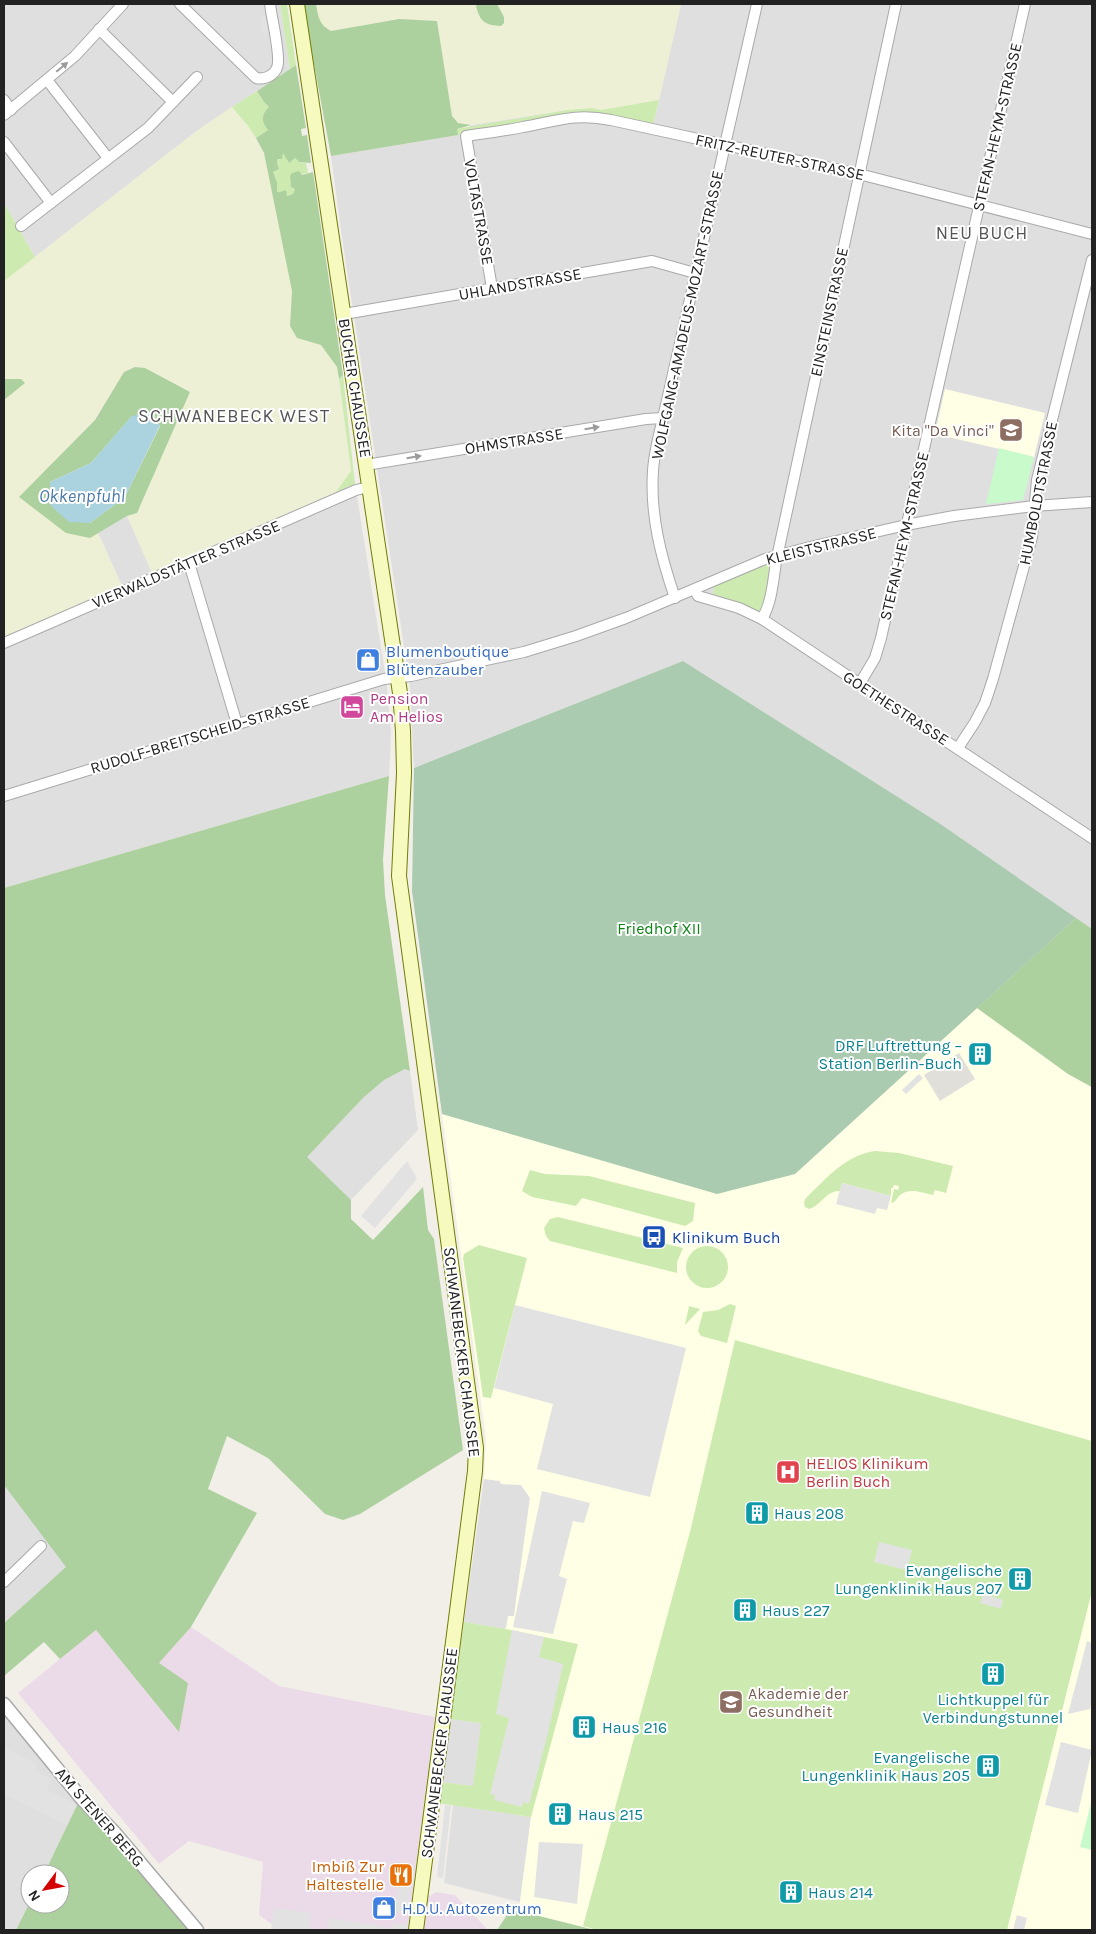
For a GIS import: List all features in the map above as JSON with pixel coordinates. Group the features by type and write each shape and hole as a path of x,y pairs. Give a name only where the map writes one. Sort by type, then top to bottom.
{"main road":[{"name":"BUCHER CHAUSSEE","path":"297,4 398,677 403,726 404,773"},
{"name":"SCHWANEBECKER CHAUSSEE","path":"404,773 400,886 466,1362 477,1457 416,1930"}],"street":[{"path":"4,100 7,112 75,56 123,4"},
{"path":"180,4 256,78 262,79 274,73 278,64 270,4"},
{"name":"WOLFGANG-AMADEUS-MOZART-STRASSE","path":"675,598 663,560 654,520 653,471 662,418 756,4"},
{"name":"EINSTEINSTRASSE","path":"762,620 767,611 896,4"},
{"name":"STEFAN-HEYM-STRASSE","path":"859,685 875,658 881,638 1025,4"},
{"path":"100,29 173,102"},
{"path":"21,226 148,128 198,76"},
{"path":"47,80 108,158"},
{"name":"FRITZ-REUTER-STRASSE","path":"466,136 523,128 566,118 590,116 859,174 1092,234"},
{"name":"VOLTASTRASSE","path":"466,136 492,288"},
{"path":"4,142 51,203"},
{"name":"HUMBOLDTSTRASSE","path":"958,748 985,703 1032,537 1037,480 1092,260"},
{"name":"UHLANDSTRASSE","path":"344,314 652,261 695,273"},
{"name":"OHMSTRASSE","path":"366,464 646,418 662,418"},
{"name":"VIERWALDSTÄTTER STRASSE","path":"4,643 356,490 369,487"},
{"name":"KLEISTSTRASSE","path":"675,598 778,555 906,525 954,516 1034,506 1092,502"},
{"path":"189,563 237,724"},
{"name":"GOETHESTRASSE","path":"695,590 698,596 739,608 762,620 1092,838"},
{"name":"RUDOLF-BREITSCHEID-STRASSE","path":"4,796 384,678 411,676 524,652 596,629 675,598"},
{"path":"4,1582 41,1546"},
{"name":"AM STENER BERG","path":"4,1704 82,1799 115,1833 197,1930"}],"shaded area":[{"path":"4,4 280,4 290,69 198,130 35,257 4,203"},
{"path":"316,4 477,4 479,16 488,25 499,5 497,4 681,4 659,100 601,110 592,108 568,110 471,125 458,123 452,116 437,22 399,19 331,31 319,22"},
{"path":"681,4 1092,4 1092,930 939,823 683,661 414,768 410,686 331,156 457,135 471,125 568,110 654,122"},
{"path":"267,15 270,33 262,34 260,16"},
{"path":"232,107 248,126 264,153 292,291 290,326 297,338 321,345 337,367 351,471 336,492 152,573 127,516 137,513 190,392 145,368 135,367 124,372 94,420 63,452 90,538 98,533 122,586 4,638 4,400 24,383 20,379 4,379 4,281 198,130"},
{"path":"945,389 1045,413 1034,457 935,434"},
{"path":"355,484 387,685 391,734 389,776 4,888 4,638 122,586 98,533 127,516 153,573"},
{"name":"HELIOS Klinikum Berlin Buch","path":"977,1008 1068,1074 1092,1088 1092,1930 568,1930 518,1917 531,1817 481,1808 504,1629 506,1628 508,1616 514,1616 530,1498 521,1485 501,1484 500,1481 484,1479 486,1439 442,1114 717,1193 795,1174"},
{"path":"959,1053 975,1079 940,1101 924,1075"},
{"path":"405,1069 410,1071 418,1130 351,1200 306,1157 363,1098 384,1080"},
{"path":"919,1074 923,1078 906,1094 902,1090"},
{"path":"407,1161 417,1179 375,1228 361,1216"},
{"path":"842,1183 891,1196 887,1210 877,1208 875,1214 836,1204"},
{"path":"515,1305 686,1348 650,1497 537,1469 553,1404 494,1388"},
{"path":"4,1460 67,1567 4,1623"},
{"path":"484,1479 500,1481 501,1484 521,1485 530,1497 514,1616 506,1629 464,1622"},
{"path":"542,1491 590,1503 584,1523 573,1521 559,1576 567,1579 553,1634 513,1627"},
{"path":"879,1542 912,1550 907,1570 874,1562"},
{"path":"983,1594 1003,1600 1001,1609 980,1603"},
{"path":"191,1627 279,1686 435,1717 408,1930 280,1930 259,1915 263,1862 189,1841 159,1864 18,1693 96,1630 179,1732 159,1663"},
{"path":"512,1630 544,1637 539,1657 563,1664 548,1733 529,1804 523,1802 522,1807 494,1800 495,1795 490,1794 509,1718 496,1714"},
{"path":"1087,1641 1092,1643 1092,1700 1090,1709 1068,1714"},
{"path":"4,1713 78,1803 49,1864 20,1864 20,1914 24,1914 16,1930 4,1930"},
{"path":"450,1719 481,1723 473,1786 440,1782"},
{"path":"1061,1742 1092,1750 1078,1813 1045,1805"},
{"path":"4,1747 37,1764 35,1771 52,1779 47,1790 77,1805 67,1825 4,1794"},
{"path":"445,1805 451,1806 443,1878 437,1877"},
{"path":"453,1805 531,1817 520,1902 444,1883"},
{"path":"539,1842 583,1844 577,1904 534,1897"},
{"path":"399,1881 411,1882 407,1913 395,1911"},
{"path":"436,1892 455,1895 488,1930 423,1930 428,1897"},
{"path":"274,1908 311,1913 309,1930 271,1930"},
{"path":"1017,1915 1027,1918 1024,1930 1013,1930"},
{"path":"329,1918 391,1928 390,1930 327,1930"},
{"path":"393,1923 409,1925 408,1930 392,1930"}],"green space":[{"path":"280,4 287,4 296,65 290,69"},
{"path":"303,4 316,4 318,16 327,29 331,31 399,19 437,21 452,116 458,123 471,125 457,129 458,135 331,156"},
{"path":"477,4 497,4 504,17 504,23 501,26 484,22 481,19"},
{"path":"296,65 306,128 301,129 302,136 307,135 311,163 299,162 295,158 289,163 283,153 282,159 278,159 277,163 279,169 273,172 277,182 277,192 286,190 287,196 293,194 295,189 291,187 290,176 292,173 299,171 302,175 313,172 343,375 339,379 337,367 321,345 297,338 290,326 292,291 264,153 256,138 268,130 263,118 264,113 269,107 257,91"},
{"path":"257,91 269,107 268,130 256,138 232,107"},
{"path":"659,100 653,126 583,112 458,135 456,129 568,110 592,108 601,110"},
{"path":"283,153 289,163 295,158 299,162 306,163 308,173 290,176 291,186 295,189 293,194 287,196 277,192 277,182 273,172 278,169 277,163"},
{"path":"4,203 35,257 4,281"},
{"path":"135,367 145,368 190,392 137,513 127,516 90,538 66,533 19,497 95,420 124,372","holes":["132,416 160,426 125,497 90,523 50,482 91,463"]},
{"path":"343,375 355,484 336,492 351,471 339,379"},
{"path":"4,379 21,379 25,383 4,400"},
{"path":"999,448 1034,457 1023,500 986,504"},
{"path":"767,564 770,567 770,579 761,616 743,606 713,594 714,587"},
{"name":"Friedhof XII","path":"683,661 939,823 1076,918 795,1174 717,1194 442,1114 412,891 414,768"},
{"path":"389,776 383,860 385,895 410,1071 405,1069 384,1080 363,1098 307,1157 351,1200 351,1219 373,1240 423,1187 428,1230 434,1239 463,1450 360,1514 343,1520 325,1514 268,1458 227,1436 208,1489 257,1513 191,1627 159,1663 188,1683 179,1732 96,1630 60,1659 44,1642 4,1676 4,1623 66,1567 4,1485 4,888"},
{"path":"1076,918 1092,929 1092,1087 1068,1074 977,1008"},
{"path":"875,1151 899,1153 953,1166 946,1193 935,1190 933,1195 908,1191 891,1203 894,1189 898,1190 899,1186 894,1185 891,1188 891,1196 842,1183 840,1191 827,1195 817,1205 809,1209 805,1207 805,1199 828,1176 854,1157"},
{"path":"530,1170 545,1174 589,1176 695,1203 693,1221 685,1226 582,1198 576,1206 532,1197 522,1191"},
{"path":"558,1217 683,1248 677,1262 677,1273 550,1241 546,1236 544,1228 550,1219"},
{"path":"479,1245 527,1258 491,1398 483,1397 463,1258 464,1254"},
{"path":"703,1246 711,1246 722,1252 728,1267 722,1282 711,1288 703,1288 692,1282 686,1271 686,1263 692,1252"},
{"path":"730,1304 736,1306 727,1343 701,1336 698,1331 703,1312 718,1310"},
{"path":"689,1306 700,1309 685,1325"},
{"path":"735,1340 1092,1441 1092,1591 1007,1930 597,1930 583,1926 690,1532"},
{"path":"464,1622 578,1644 531,1817 437,1803 440,1782 473,1786 481,1723 450,1719"},
{"path":"1092,1799 1092,1850 1080,1847"},
{"path":"78,1803 109,1836 188,1930 16,1930 24,1914 70,1914 70,1864 49,1864"},
{"path":"511,1909 595,1930 497,1930"}],"water":[{"name":"Okkenpfuhl","path":"150,412 160,425 125,497 90,523 69,522 51,506 50,482 91,463 132,416"}],"place":[{"name":"Kita \"Da Vinci\"","path":"1011,430"},
{"name":"Blumenboutique Blütenzauber","path":"368,660"},
{"name":"Pension Am Helios","path":"352,707"},
{"name":"DRF Luftrettung – Station Berlin-Buch","path":"980,1054"},
{"name":"Klinikum Buch","path":"654,1237"},
{"name":"HELIOS Klinikum Berlin Buch","path":"788,1472"},
{"name":"Haus 208","path":"757,1513"},
{"name":"Evangelische Lungenklinik Haus 207","path":"1020,1579"},
{"name":"Haus 227","path":"745,1610"},
{"name":"Lichtkuppel für Verbindungstunnel","path":"993,1674"},
{"name":"Akademie der Gesundheit","path":"731,1702"},
{"name":"Haus 216","path":"584,1727"},
{"name":"Evangelische Lungenklinik Haus 205","path":"988,1766"},
{"name":"Haus 215","path":"560,1814"},
{"name":"Imbiß Zur Haltestelle","path":"401,1875"},
{"name":"Haus 214","path":"791,1892"},
{"name":"H.D.U. Autozentrum","path":"384,1908"}],"district":[{"name":"NEU BUCH","path":"982,233"},
{"name":"SCHWANEBECK WEST","path":"234,416"}]}
